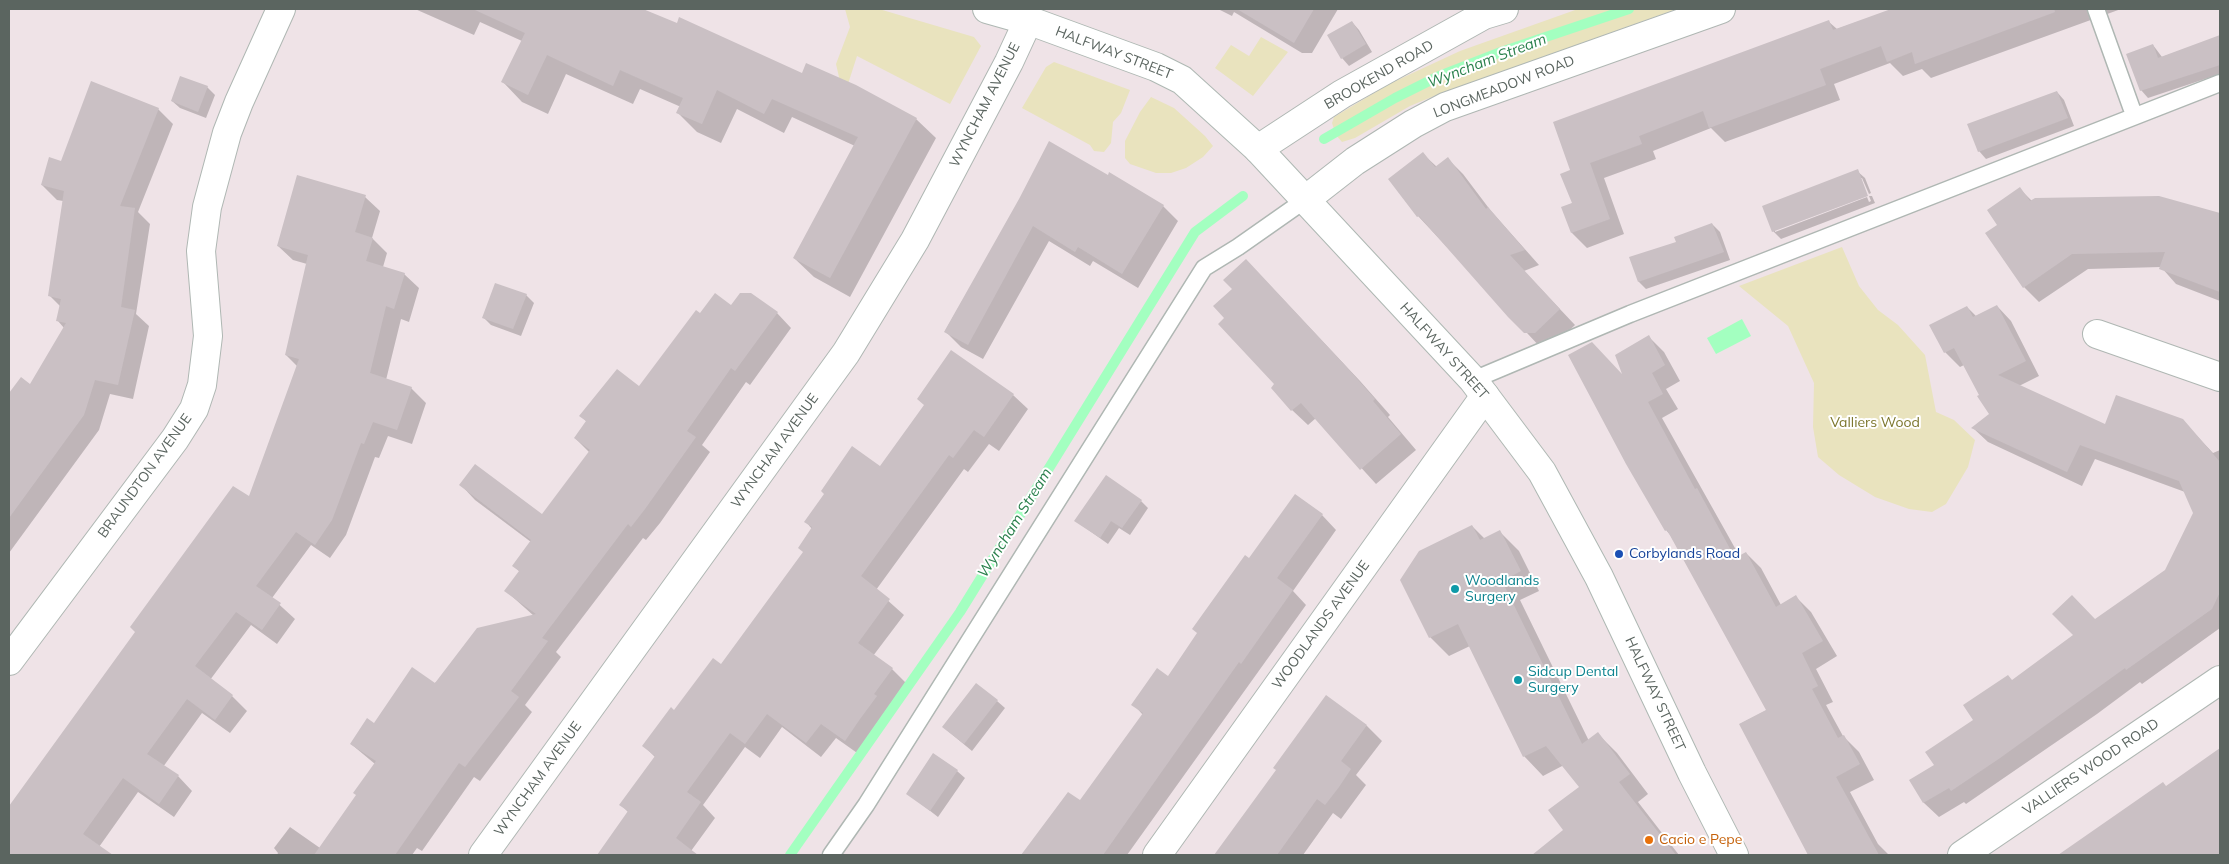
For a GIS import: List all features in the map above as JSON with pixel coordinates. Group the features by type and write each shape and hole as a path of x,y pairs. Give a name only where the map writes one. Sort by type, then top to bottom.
{"street":[{"name":"BRAUNDTON AVENUE","path":"9,661 175,439 194,409 202,385 208,336 201,251 207,207 215,172 236,109 281,9"},
{"name":"HALFWAY STREET","path":"987,9 1028,21 1156,67 1182,80 1258,149 1479,388 1542,472 1599,577 1692,773 1734,855"},
{"name":"BROOKEND ROAD","path":"1258,149 1342,94 1484,16 1504,9"},
{"name":"LONGMEADOW ROAD","path":"1305,200 1355,161 1413,124 1444,107 1721,9"},
{"name":"WYNCHAM AVENUE","path":"483,855 846,353 915,240 1009,62 1028,21"},
{"path":"2097,334 2220,377"},
{"name":"WOODLANDS AVENUE","path":"1157,855 1479,388"},
{"name":"VALLIERS WOOD ROAD","path":"1962,855 2220,680"}],"lane":[{"path":"2096,9 2134,115"},
{"path":"1479,388 1630,314 2134,115 2220,83"},
{"path":"831,855 866,805 1204,268 1238,247 1305,200"}],"green space":[{"path":"845,9 879,9 974,37 981,46 950,104 857,56 848,84 836,88 839,77 836,64 850,27"},
{"path":"1578,9 1677,9 1439,94 1410,106 1355,138 1342,142 1336,135 1332,123 1334,117 1389,84 1460,51"},
{"path":"1261,37 1288,52 1253,96 1215,68 1231,45 1249,56"},
{"path":"1054,62 1130,90 1121,113 1113,122 1111,143 1104,152 1094,151 1090,145 1022,108 1046,67"},
{"path":"1151,97 1174,108 1205,136 1213,146 1203,157 1186,168 1171,173 1156,173 1130,164 1125,158 1125,141 1140,112"},
{"name":"Valliers Wood","path":"1842,247 1859,286 1878,310 1898,325 1925,355 1936,412 1954,420 1975,440 1968,467 1946,504 1932,512 1909,509 1875,497 1839,475 1818,457 1813,427 1814,383 1788,326 1739,286"}],"shaded area":[{"path":"1742,319 1751,336 1716,354 1707,338"}],"building":[{"path":"473,9 643,9 677,23 679,17 802,73 806,63 856,85 917,118 830,278 793,258 858,137 772,99 764,114 717,90 702,124 676,113 683,98 620,70 613,86 547,55 528,95 501,82 525,33"},
{"path":"1237,9 1314,9 1294,43"},
{"path":"1891,9 2054,9 2055,12 1915,64 1912,52 1887,62 1881,46 1820,69 1826,85 1709,128 1703,111 1639,136 1642,144 1590,163 1610,219 1571,233 1561,207 1572,203 1560,174 1570,170 1553,122 1829,20 1833,30"},
{"path":"1352,21 1366,44 1341,59 1327,35"},
{"path":"2220,35 2220,65 2140,91 2126,54 2153,44 2158,58"},
{"path":"180,76 208,86 198,112 171,101"},
{"path":"91,81 159,108 120,206 135,208 121,307 135,310 118,385 95,380 84,415 9,518 9,393 21,377 30,384 66,323 56,321 61,299 48,296 64,191 41,185 49,157 61,161"},
{"path":"2057,91 2068,118 1978,152 1967,124"},
{"path":"1049,141 1108,175 1109,172 1164,205 1122,274 1078,247 1075,252 1033,226 968,345 944,332 1019,199"},
{"path":"1423,152 1435,167 1448,157 1486,209 1488,207 1525,250 1510,255 1560,309 1535,333 1524,333 1508,317 1419,216 1417,217 1388,179"},
{"path":"1858,169 1868,196 1772,232 1762,206"},
{"path":"297,175 366,195 355,232 373,238 366,261 405,273 394,309 386,306 370,373 412,387 397,430 373,422 364,444 361,443 332,520 315,545 296,532 256,586 281,603 262,630 236,612 195,666 233,695 215,720 187,699 147,754 179,775 159,804 123,778 83,834 113,855 9,855 9,806 135,632 130,627 233,486 249,496 299,359 285,355 308,255 277,246"},
{"path":"2020,187 2030,201 2035,198 2159,196 2220,213 2220,292 2159,269 2165,252 2072,254 2023,288 1985,233 1997,225 1987,210"},
{"path":"1712,223 1724,252 1638,282 1629,257 1676,242 1674,237"},
{"path":"1246,259 1375,399 1373,401 1401,434 1360,470 1301,403 1291,411 1271,388 1274,384 1218,324 1224,318 1213,306 1232,289 1223,280"},
{"path":"495,283 527,294 513,329 482,318"},
{"path":"715,293 731,305 740,293 751,293 778,312 735,371 731,368 687,431 696,437 645,509 631,527 628,524 542,638 548,641 511,691 519,697 465,767 459,763 395,855 314,855 356,795 353,793 376,761 350,744 367,718 374,723 412,667 435,683 477,628 536,614 504,591 519,571 512,566 531,540 459,485 475,464 542,514 590,450 574,438 586,421 579,416 617,369 639,386 696,310 700,313"},
{"path":"1997,305 2026,361 1998,375 2105,424 2116,395 2183,419 2220,462 2220,592 2212,609 1951,791 1949,788 1923,803 1909,780 1934,765 1925,752 1973,720 1963,705 2008,675 2012,680 2073,635 2052,614 2072,595 2095,619 2165,570 2193,513 2179,481 2080,445 2067,472 1971,428 1989,414 1977,396 1979,395 1954,348 1944,353 1929,325 1967,306 1973,317"},
{"path":"1649,335 1665,365 1652,373 1663,394 1648,402 1695,489 1697,488 1735,558 1746,552 1776,607 1796,595 1823,641 1802,653 1818,686 1812,689 1838,738 1844,735 1860,764 1836,777 1879,855 1808,855 1739,724 1766,710 1667,530 1665,531 1626,464 1568,355 1592,342 1622,374 1615,355"},
{"path":"951,350 1014,394 984,437 974,430 953,458 949,455 861,576 890,599 858,643 893,668 874,694 877,696 845,741 821,724 806,743 767,714 745,744 730,733 687,792 701,802 676,838 698,855 597,855 628,811 619,805 655,756 642,746 671,707 674,710 713,658 721,664 803,552 798,548 812,527 804,522 824,494 821,491 852,446 880,466 924,405 917,399"},
{"path":"1106,475 1142,500 1122,528 1111,521 1100,538 1074,521"},
{"path":"1295,494 1323,514 1277,578 1293,590 1241,664 1239,662 1103,855 1021,855 1068,792 1080,800 1143,713 1131,705 1157,668 1168,676 1197,633 1192,629 1245,555 1249,558"},
{"path":"1472,525 1480,540 1500,530 1521,571 1502,581 1582,744 1598,732 1630,774 1619,782 1676,855 1532,855 1563,830 1548,810 1579,787 1546,746 1523,757 1458,624 1429,638 1400,580 1419,551"},
{"path":"976,683 998,700 964,744 942,727"},
{"path":"1326,695 1367,725 1341,761 1351,769 1339,787 1325,805 1317,799 1277,855 1214,855 1276,770 1273,768"},
{"path":"2220,748 2220,855 2058,855 2163,782 2166,786"},
{"path":"933,753 958,770 930,811 906,794"}],"waterway":[{"name":"Wyncham Stream","path":"1324,139 1395,98 1437,77 1501,52 1629,9"},
{"name":"Wyncham Stream","path":"790,855 960,612 1195,232 1243,196"}],"place":[{"name":"Corbylands Road","path":"1619,554"},
{"name":"Woodlands Surgery","path":"1455,589"},
{"name":"Sidcup Dental Surgery","path":"1518,680"},
{"name":"Cacio e Pepe","path":"1649,840"}]}
